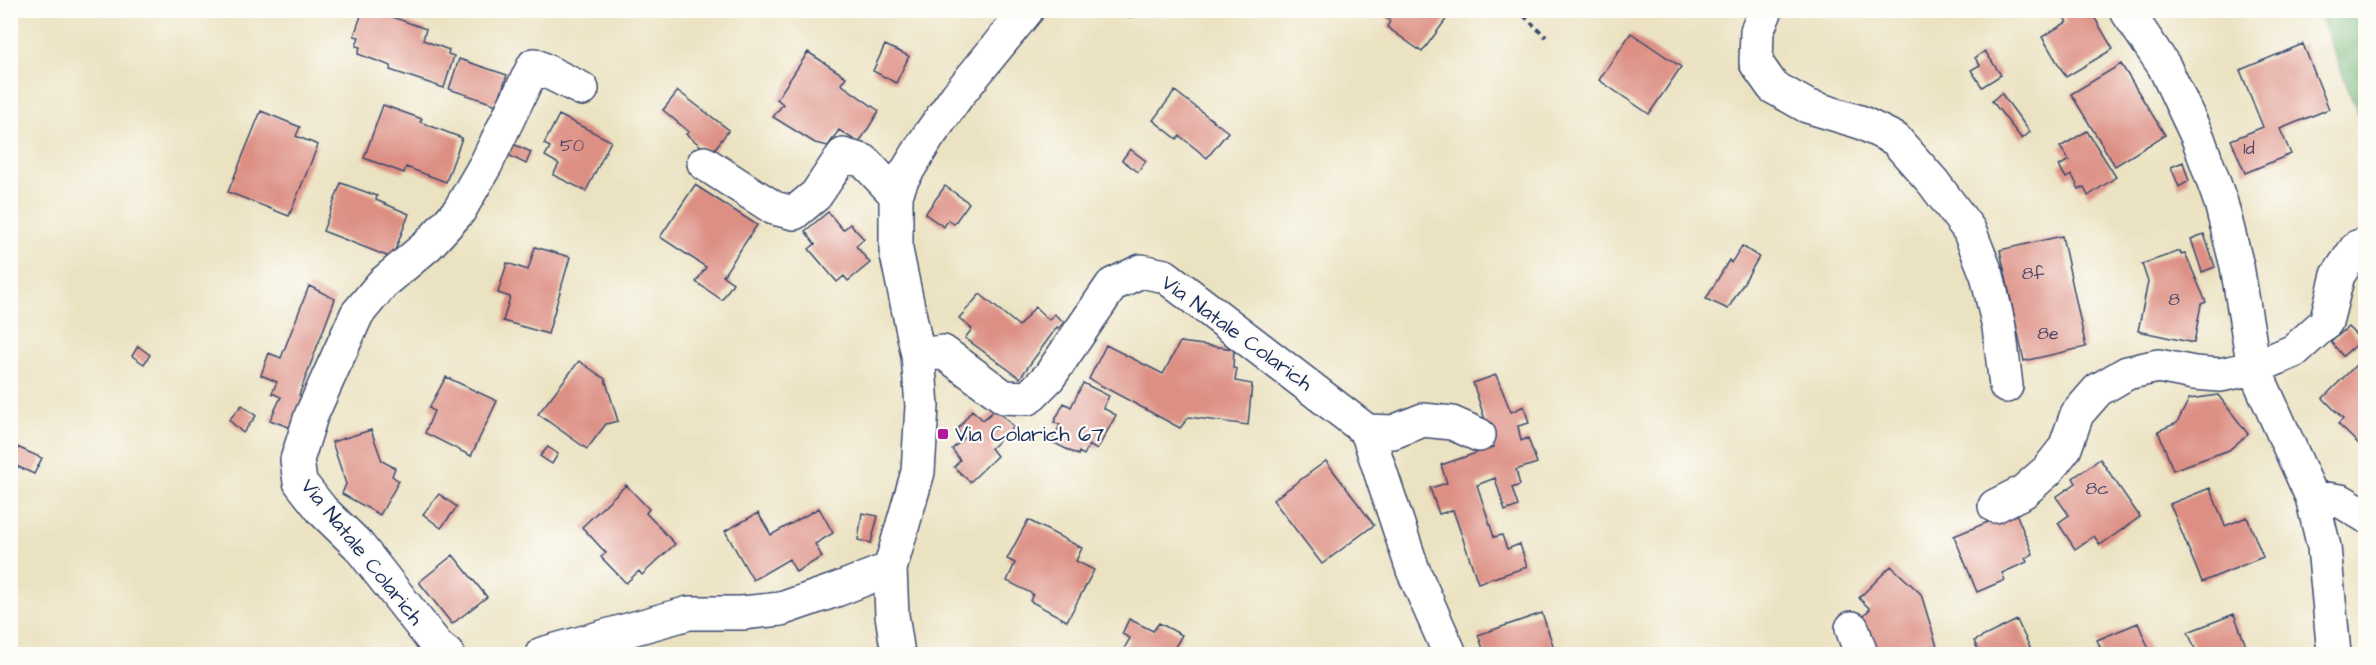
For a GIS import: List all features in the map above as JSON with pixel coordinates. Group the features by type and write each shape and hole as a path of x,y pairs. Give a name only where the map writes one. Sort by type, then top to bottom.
{"street":[{"path":"898,654 892,615 890,569 918,472 922,406 918,355 905,302 896,250 896,195 902,179 957,96 1027,10"},
{"path":"1767,10 1757,31 1756,63 1773,87 1807,106 1860,122 1895,139 1933,182 1969,230 1987,275 1997,317 2006,386"},
{"path":"2126,10 2164,66 2198,138 2220,203 2237,266 2254,368 2312,497 2324,548 2334,654"},
{"name":"Via Natale Colarich","path":"447,654 438,647 358,545 322,510 300,482 297,460 311,416 357,314 382,284 428,245 459,211 486,164 534,65 582,89"},
{"path":"704,163 774,208 794,213 816,195 843,155 864,161 896,195"},
{"path":"1995,506 2023,492 2047,471 2065,448 2077,414 2098,390 2127,373 2158,366 2220,375 2254,368 2294,351 2326,322 2338,275 2357,247 2366,244"},
{"name":"Via Natale Colarich","path":"918,355 943,352 1004,397 1028,398 1049,377 1112,285 1141,271 1165,276 1367,431"},
{"path":"1450,654 1413,570 1367,431 1393,432 1423,420 1452,423 1479,435"},
{"path":"2312,497 2341,501 2366,516"},
{"path":"542,654 689,613 742,613 781,609 890,569"}],"path":[{"path":"1518,10 1546,38"}],"green space":[{"path":"2319,11 2365,11 2365,133"}],"building":[{"path":"363,10 373,10 426,29 423,40 449,50 448,54 454,56 444,88 390,70 391,66 358,54 360,47 356,46 359,37 354,36"},
{"path":"1123,10 1138,10 1129,18"},
{"path":"1376,10 1453,10 1422,52 1387,27 1390,21"},
{"path":"2011,10 2026,10 2015,17"},
{"path":"2072,10 2090,10 2113,49 2066,77 2042,37 2067,22 2063,16"},
{"path":"1631,33 1681,67 1649,114 1599,80"},
{"path":"2303,44 2329,109 2280,129 2291,154 2245,173 2231,140 2263,127 2240,70"},
{"path":"885,45 909,56 896,83 873,71"},
{"path":"1985,51 2001,75 1982,87 1971,70 1980,65 1975,58"},
{"path":"808,52 846,77 841,84 879,111 859,143 839,130 828,146 815,143 773,117 783,104 777,99"},
{"path":"459,59 507,75 497,105 449,89"},
{"path":"2121,64 2165,135 2115,166 2071,94"},
{"path":"678,91 729,130 711,154 686,134 689,132 663,110"},
{"path":"1175,91 1228,132 1207,158 1180,136 1177,139 1153,120"},
{"path":"2001,93 2030,132 2022,139 1992,101"},
{"path":"383,105 422,119 420,122 462,138 446,182 406,167 404,173 364,158"},
{"path":"261,111 300,127 296,136 318,145 289,216 228,192"},
{"path":"559,115 611,141 586,191 553,175 559,164 545,156 550,147 544,144"},
{"path":"2087,131 2116,177 2088,196 2084,187 2079,189 2072,175 2066,178 2059,166 2069,160 2060,147"},
{"path":"513,144 531,152 526,164 508,155"},
{"path":"1130,149 1146,161 1138,172 1122,160"},
{"path":"2183,162 2189,181 2179,187 2171,167"},
{"path":"341,183 377,196 376,200 409,214 392,258 323,231"},
{"path":"695,185 757,225 723,276 733,283 722,300 696,282 706,267 660,237"},
{"path":"945,186 969,203 954,224 948,220 944,227 925,214"},
{"path":"828,212 843,230 850,224 864,239 856,246 870,263 848,281 844,276 837,282 809,249 815,244 805,231"},
{"path":"2204,234 2215,267 2202,272 2191,239"},
{"path":"2062,236 2086,347 2024,361 2000,250"},
{"path":"1742,246 1759,257 1728,309 1706,299 1729,260 1731,263"},
{"path":"535,247 570,257 548,334 503,321 510,297 498,293 507,263 528,270"},
{"path":"2180,251 2181,254 2185,253 2206,302 2201,304 2194,343 2138,331 2148,282 2142,264"},
{"path":"309,286 335,299 299,395 308,398 294,429 270,420 281,397 272,393 277,382 261,375 269,353 281,358"},
{"path":"980,294 1019,326 1035,307 1049,320 1054,314 1064,322 1058,329 1057,327 1020,378 965,338 972,329 959,318"},
{"path":"2348,327 2361,340 2343,356 2331,342"},
{"path":"1180,342 1234,349 1233,368 1237,369 1235,381 1252,384 1248,425 1189,417 1180,428 1089,379 1106,345 1163,374"},
{"path":"138,346 150,355 144,364 132,356"},
{"path":"579,361 605,379 618,421 606,424 587,449 538,414"},
{"path":"2357,364 2366,372 2366,451 2338,424 2343,419 2323,398"},
{"path":"1496,375 1511,412 1524,406 1529,423 1518,426 1521,441 1528,438 1537,463 1516,470 1520,485 1512,488 1518,506 1505,511 1495,478 1477,485 1494,537 1502,535 1507,549 1520,544 1527,567 1478,583 1453,510 1439,514 1430,488 1447,483 1441,465 1494,447 1473,383"},
{"path":"446,377 497,401 471,456 425,433 434,411 429,408"},
{"path":"1083,383 1109,396 1103,408 1116,415 1097,450 1089,445 1084,455 1079,452 1078,455 1052,442 1060,425 1054,422 1064,403 1071,407"},
{"path":"2218,395 2248,434 2229,450 2173,470 2158,431 2177,423 2189,399"},
{"path":"242,405 256,416 243,433 229,420"},
{"path":"996,409 1014,427 991,448 997,456 970,482 954,467 960,460 952,449 964,438 957,430 972,410 983,420"},
{"path":"371,430 382,461 395,468 392,476 399,481 380,515 342,494 346,484 332,442"},
{"path":"17,447 42,458 34,474 10,463"},
{"path":"548,447 558,454 552,464 540,456"},
{"path":"2100,459 2140,517 2100,545 2094,536 2075,549 2058,523 2069,515 2056,497 2076,483 2073,478"},
{"path":"1326,461 1374,525 1322,564 1273,500"},
{"path":"626,485 649,509 646,513 675,544 642,575 639,571 626,583 601,557 606,553 582,527"},
{"path":"2210,488 2225,526 2247,517 2263,557 2202,582 2170,504"},
{"path":"439,494 457,507 441,528 423,514"},
{"path":"819,508 833,533 815,544 822,557 796,572 789,559 753,580 725,531 758,513 771,535"},
{"path":"2015,511 2033,554 2025,558 2027,562 2002,573 2005,580 1977,592 1954,536"},
{"path":"862,513 878,516 871,543 858,540"},
{"path":"1028,520 1082,548 1076,561 1094,570 1067,621 1030,601 1033,594 1007,581 1015,563 1007,559"},
{"path":"453,555 487,597 452,624 419,582"},
{"path":"1891,566 1921,594 1938,650 1924,654 1875,654 1862,617 1870,609 1859,598"},
{"path":"1542,613 1556,654 1485,654 1478,635"},
{"path":"2234,614 2249,654 2197,654 2188,632"},
{"path":"1129,619 1153,631 1159,623 1182,635 1171,654 1121,654 1130,638 1122,634"},
{"path":"2017,620 2033,654 1980,654 1974,641"},
{"path":"2138,623 2151,654 2094,654 2102,651 2097,640"}],"place":[{"name":"Via Colarich 67","path":"943,434"}]}
